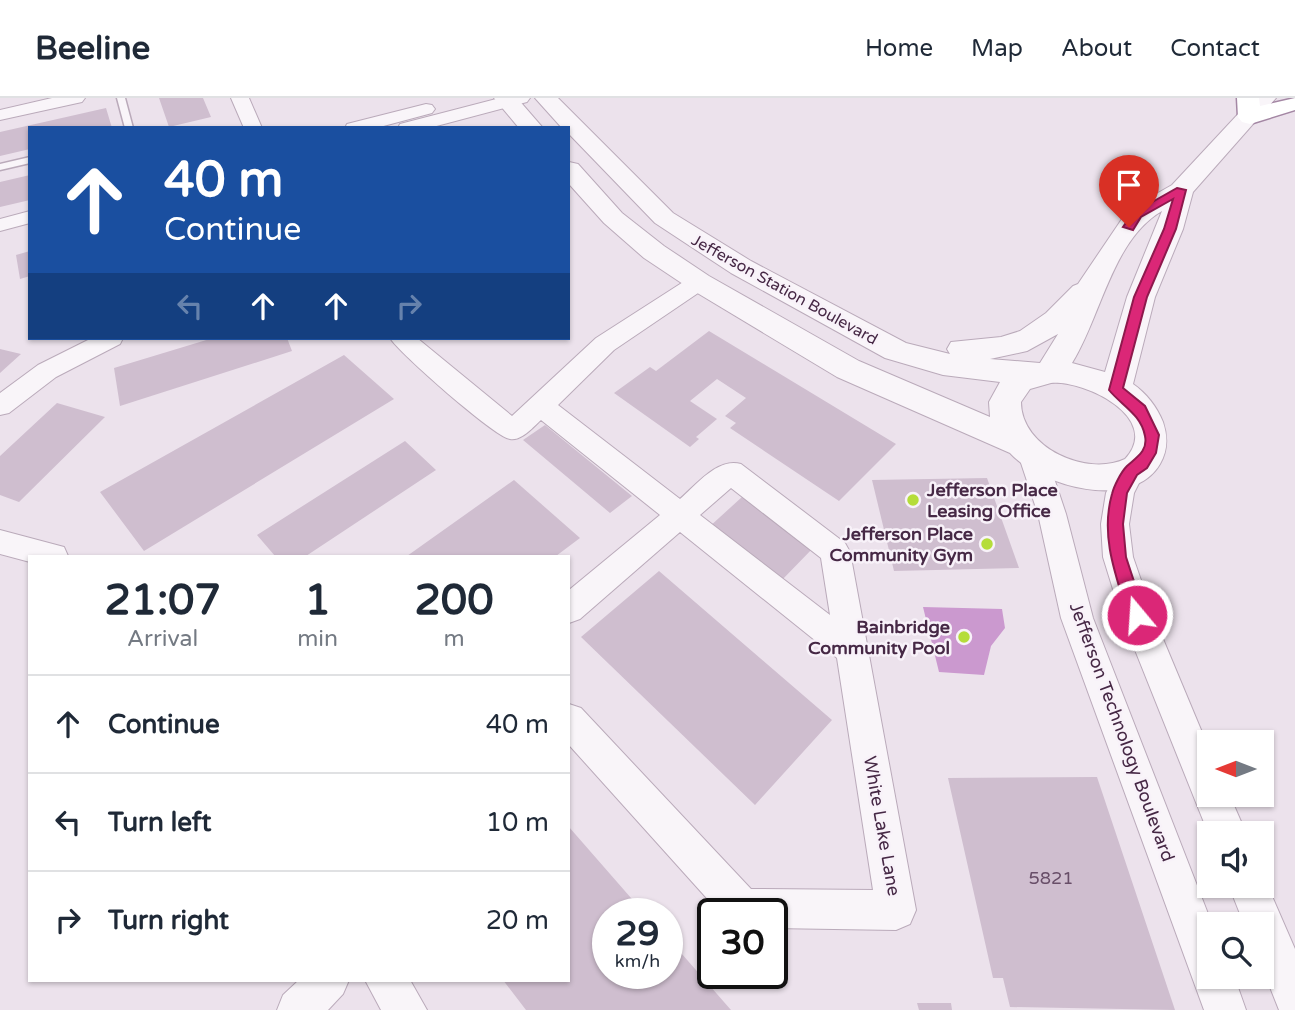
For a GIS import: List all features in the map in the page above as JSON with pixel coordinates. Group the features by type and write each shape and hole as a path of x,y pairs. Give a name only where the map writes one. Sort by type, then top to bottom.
{"highway":[{"path":"1255,104 1295,103"}],"street":[{"path":"0,116 76,98"},
{"path":"240,98 253,126"},
{"path":"362,126 467,98"},
{"name":"Jefferson Station Boulevard","path":"546,98 664,218 741,267 896,351 943,365 1042,374"},
{"path":"414,126 512,99 531,126"},
{"path":"839,320 956,349 982,350 1010,346 1038,335 1059,321 1093,281 1137,215 1181,190 1255,104"},
{"name":"Jefferson Station Boulevard","path":"570,170 613,218 654,252 699,282 848,369 1027,449"},
{"path":"1116,390 1140,297 1170,229 1181,190"},
{"path":"0,225 28,218"},
{"path":"1042,374 1070,342 1093,281"},
{"path":"404,340 512,430 605,344 699,282"},
{"path":"0,406 47,371 107,340"},
{"path":"1042,374 1077,374 1116,390 1140,410 1152,435 1151,449 1142,464 1131,471 1110,477 1083,475 1056,467 1027,449 1009,426 1004,408 1014,385 1042,374"},
{"path":"541,406 851,650"},
{"name":"Jefferson Technology Boulevard","path":"1027,449 1052,514 1077,618 1197,935"},
{"path":"1131,471 1120,493 1115,524 1118,557 1137,615 1197,761"},
{"name":"White Lake Lane","path":"570,721 741,908 896,909 835,552 731,472 679,515"},
{"path":"570,608 679,515"},
{"path":"0,542 49,555"},
{"path":"1253,898 1295,998"},
{"path":"298,1010 327,982"},
{"path":"386,982 406,1010"},
{"path":"1218,989 1225,1010"}],"lane":[{"path":"121,98 128,126"},
{"path":"0,167 28,160"}],"shaded area":[{"name":"Bainbridge Community Pool","path":"923,607 1002,609 1005,628 991,646 984,675 939,672"}],"building":[{"path":"159,98 203,98 211,117 169,126"},
{"path":"106,108 111,126 28,126 28,149 0,156 0,132"},
{"path":"28,175 28,200 0,207 0,182"},
{"path":"28,252 28,277 20,279 16,255"},
{"path":"709,331 896,444 839,501 730,428 736,423 725,416 746,398 717,379 690,401 717,419 696,437 699,439 690,447 614,393 650,367 656,371"},
{"path":"206,340 288,340 292,351 120,406 114,368"},
{"path":"0,349 21,354 0,373"},
{"path":"344,355 394,399 144,551 100,492"},
{"path":"57,403 105,417 19,502 0,495 0,456"},
{"path":"545,425 632,496 610,513 523,440"},
{"path":"405,441 436,470 308,555 274,555 257,535"},
{"path":"987,478 1019,568 894,571 872,480"},
{"path":"514,480 580,538 557,555 408,555"},
{"path":"742,497 814,547 781,581 708,528"},
{"path":"659,571 832,720 755,805 581,637"},
{"path":"1097,777 1175,1010 1010,1007 1003,978 993,978 948,778"},
{"path":"570,828 631,898 592,898 592,989 683,989 683,955 697,971 697,989 713,989 731,1010 526,1010 505,982 570,982"},
{"path":"917,1003 951,1003 952,1010 919,1010"}],"place":[{"name":"Jefferson Place Leasing Office","path":"913,500"},
{"name":"Jefferson Place Community Gym","path":"987,544"},
{"name":"Bainbridge Community Pool","path":"964,637"}],"route":[{"path":"1129,227 1137,215 1181,190 1170,229 1140,297 1116,390 1140,410 1152,435 1151,449 1142,464 1131,471 1120,493 1115,524 1118,557 1137,615"}]}
